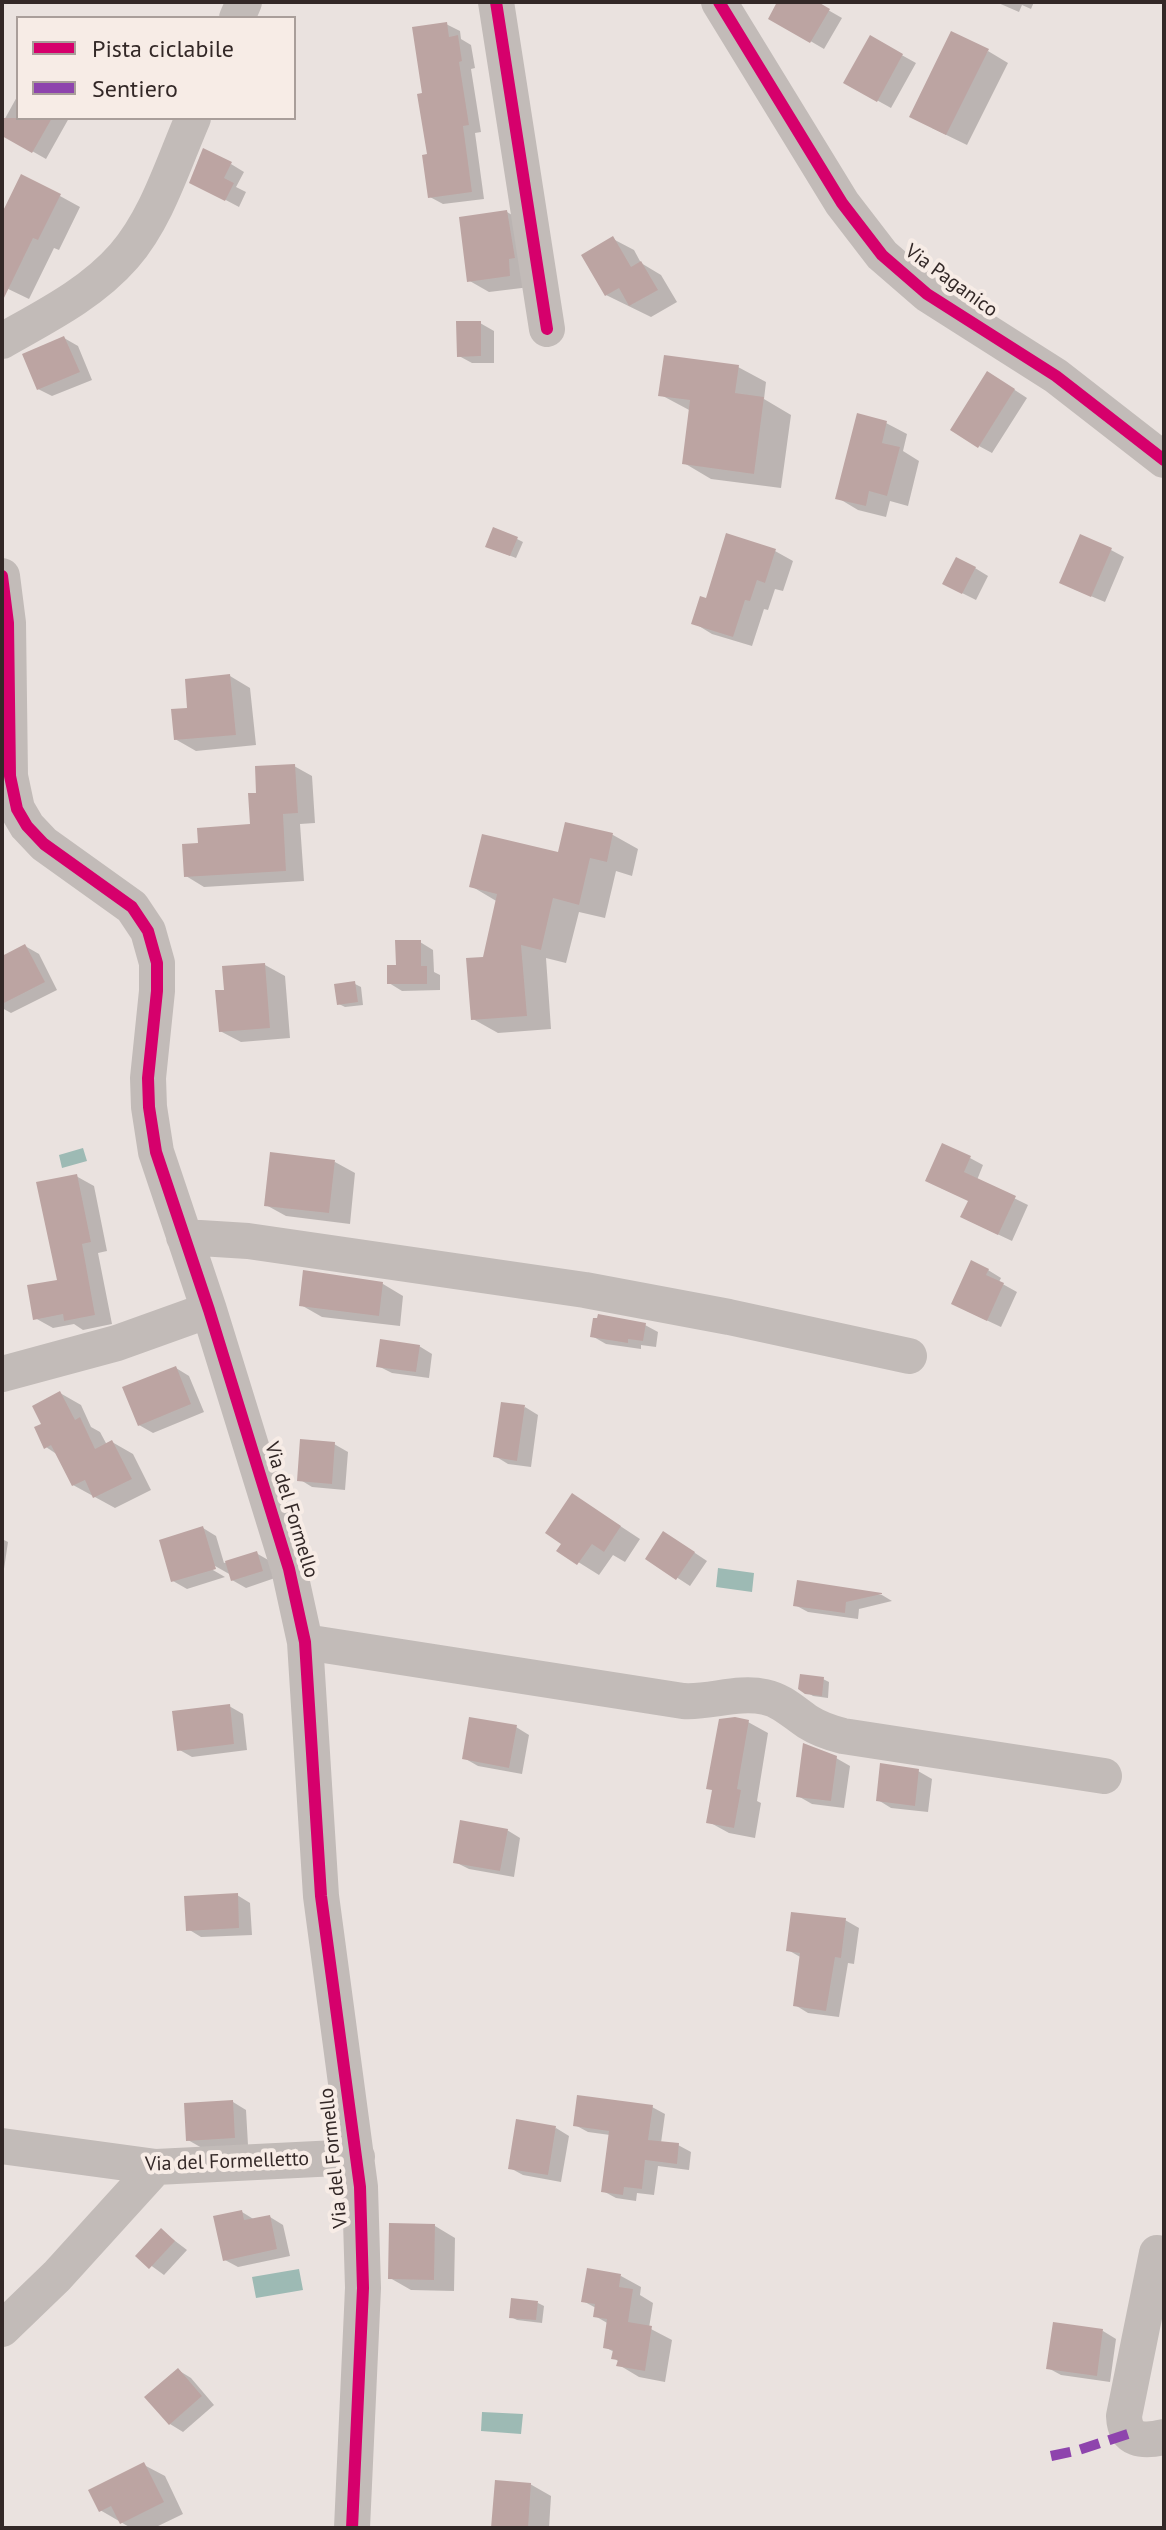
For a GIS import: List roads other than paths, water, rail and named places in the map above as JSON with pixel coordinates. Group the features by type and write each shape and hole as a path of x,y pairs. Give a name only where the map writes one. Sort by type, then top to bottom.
{"street":[{"path":"496,2 547,329"},
{"name":"Via Paganico","path":"719,2 842,203 882,255 927,294 1067,384 1164,460"},
{"path":"2,341 72,299 100,279 124,256 150,217 192,120"},
{"name":"Via del Formello","path":"2,576 8,623 10,767 14,801 22,819 37,838 120,896 139,914 148,931 155,954 157,981 150,1048 149,1107 156,1152 209,1310 289,1569 305,1642 321,1896 357,2157 363,2288 352,2528"},
{"path":"184,1237 248,1241 585,1290 909,1356"},
{"path":"2,1374 117,1343 209,1310"},
{"path":"305,1642 683,1701 706,1702 746,1695 767,1697 790,1707 820,1729 843,1736 1104,1776"},
{"name":"Via del Formelletto","path":"2,2146 156,2167 357,2157"},
{"path":"2,2329 49,2285 156,2167"},
{"path":"1157,2253 1124,2422 1128,2434 1138,2440 1164,2437"}],"water":[{"path":"83,1148 87,1161 62,1168 59,1155"},
{"path":"718,1568 754,1573 752,1592 716,1587"},
{"path":"299,2269 303,2290 256,2298 252,2277"},
{"path":"482,2412 523,2414 521,2434 481,2431"}]}
